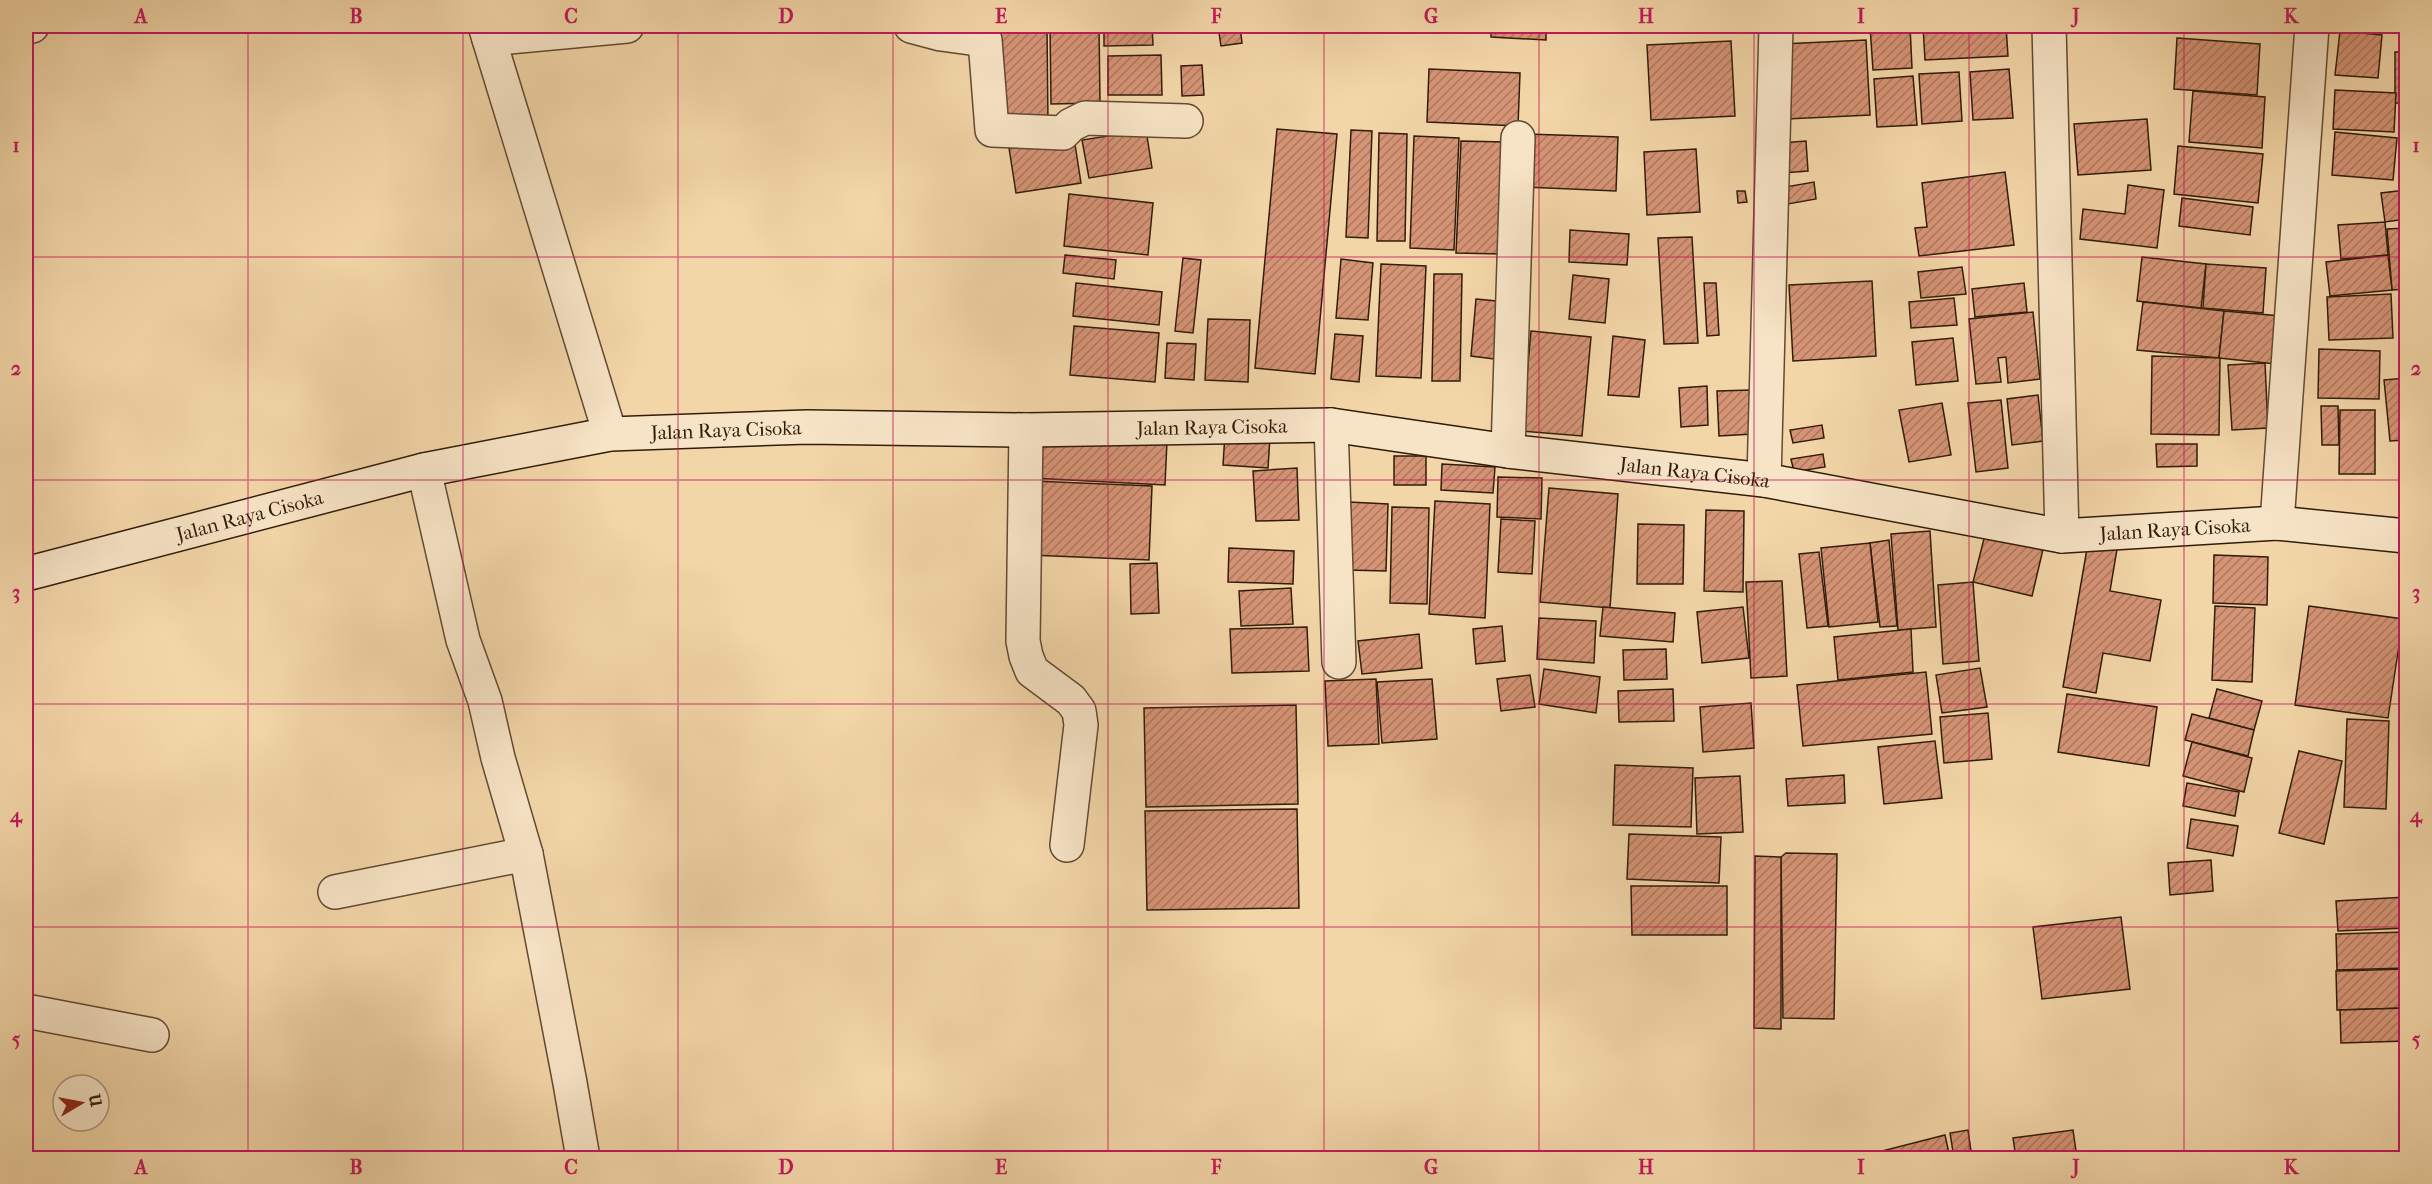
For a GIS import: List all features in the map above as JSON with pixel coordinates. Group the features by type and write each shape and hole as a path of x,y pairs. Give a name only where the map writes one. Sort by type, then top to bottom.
{"street":[{"path":"26,26 32,26"},
{"path":"610,434 487,32 627,26"},
{"path":"911,26 941,34 975,33 985,40 992,130 1063,133 1071,124 1085,118 1186,121"},
{"path":"1764,480 1776,26"},
{"path":"2049,26 2061,536"},
{"path":"2277,523 2312,26"},
{"path":"1508,451 1518,138"},
{"path":"1331,425 1339,662"},
{"name":"Jalan Raya Cisoka","path":"26,574 424,470 610,434 807,427 1026,430 1331,425 1508,451 1764,480 2061,536 2277,523 2406,536"},
{"path":"1026,430 1023,641 1032,671 1071,700 1079,711 1081,725 1067,845"},
{"path":"424,470 463,640 485,701 498,758 526,854 583,1158"},
{"path":"335,892 526,854"},
{"path":"26,1011 152,1035"}],"building":[{"path":"997,26 1047,26 1048,123 999,124"},
{"path":"1050,26 1099,26 1100,103 1051,104"},
{"path":"1104,26 1152,26 1153,45 1104,46"},
{"path":"1218,26 1240,26 1242,43 1221,46"},
{"path":"1491,26 1546,26 1546,40 1491,37"},
{"path":"1870,26 1910,26 1912,68 1873,70"},
{"path":"1923,26 2006,26 2008,56 1925,60"},
{"path":"2398,26 2406,26 2406,43 2400,43"},
{"path":"2340,31 2382,35 2378,78 2335,75"},
{"path":"2177,38 2260,44 2257,95 2174,89"},
{"path":"1866,40 1870,115 1787,119 1782,44"},
{"path":"1731,41 1735,116 1651,120 1647,45"},
{"path":"2395,52 2406,52 2406,103 2395,103"},
{"path":"1161,55 1162,95 1108,95 1108,56"},
{"path":"1202,65 1204,95 1182,96 1181,66"},
{"path":"1429,69 1520,73 1518,126 1427,122"},
{"path":"2009,69 2013,118 1973,120 1970,72"},
{"path":"1959,72 1962,121 1922,124 1919,74"},
{"path":"1913,76 1917,125 1877,127 1874,79"},
{"path":"2335,90 2396,93 2394,132 2333,129"},
{"path":"2193,91 2265,97 2262,148 2189,142"},
{"path":"2147,119 2151,170 2078,175 2074,124"},
{"path":"1277,129 1337,134 1315,374 1255,368"},
{"path":"1146,130 1152,168 1089,178 1082,140"},
{"path":"1351,130 1372,131 1368,238 1346,237"},
{"path":"2335,132 2397,138 2393,180 2332,175"},
{"path":"1379,133 1407,134 1405,241 1377,241"},
{"path":"1527,134 1618,137 1616,191 1524,187"},
{"path":"1414,136 1459,138 1454,250 1410,248"},
{"path":"1074,138 1081,183 1016,193 1009,148"},
{"path":"1461,141 1505,142 1501,254 1456,253"},
{"path":"1806,141 1808,171 1783,173 1780,143"},
{"path":"2178,146 2263,154 2258,203 2174,194"},
{"path":"1696,149 1700,212 1647,215 1644,152"},
{"path":"2005,172 2014,245 1919,256 1915,228 1927,227 1922,183"},
{"path":"1814,182 1816,199 1788,204 1785,187"},
{"path":"2128,185 2164,190 2157,248 2080,239 2083,209 2125,214"},
{"path":"2406,190 2406,219 2385,222 2381,193"},
{"path":"1737,191 1745,191 1747,202 1738,203"},
{"path":"1069,194 1153,203 1148,255 1064,246"},
{"path":"2182,198 2253,207 2250,235 2179,226"},
{"path":"2385,222 2388,255 2341,259 2338,225"},
{"path":"2406,228 2406,289 2392,290 2387,229"},
{"path":"1570,230 1629,234 1627,265 1569,262"},
{"path":"1692,237 1698,343 1664,344 1658,238"},
{"path":"1065,255 1116,260 1114,279 1063,273"},
{"path":"2388,255 2392,290 2330,296 2326,262"},
{"path":"2142,257 2206,264 2201,308 2137,301"},
{"path":"1183,258 1201,260 1193,333 1175,331"},
{"path":"1341,259 1373,263 1368,320 1336,318"},
{"path":"1381,264 1426,266 1421,378 1376,376"},
{"path":"2206,264 2266,268 2263,313 2203,308"},
{"path":"1962,267 1966,294 1921,298 1918,272"},
{"path":"1434,274 1462,274 1460,381 1432,381"},
{"path":"1573,275 1609,279 1605,323 1569,319"},
{"path":"1872,281 1876,356 1793,361 1789,285"},
{"path":"1076,283 1162,292 1159,325 1073,316"},
{"path":"1704,283 1716,283 1719,335 1707,336"},
{"path":"2024,283 2027,312 1975,317 1972,289"},
{"path":"2391,294 2393,338 2329,340 2327,297"},
{"path":"1954,298 1957,325 1911,328 1909,302"},
{"path":"1476,299 1507,302 1502,360 1471,356"},
{"path":"2143,302 2224,311 2219,358 2137,350"},
{"path":"2224,311 2281,316 2276,364 2219,358"},
{"path":"2033,312 2040,379 2008,383 2006,357 1998,358 2001,382 1976,384 1969,319"},
{"path":"1208,319 1250,320 1248,382 1205,380"},
{"path":"1074,326 1159,333 1155,382 1070,375"},
{"path":"1531,331 1591,337 1582,436 1522,431"},
{"path":"1335,334 1363,336 1359,382 1331,379"},
{"path":"1613,336 1645,340 1639,397 1608,395"},
{"path":"1953,338 1958,381 1916,385 1912,342"},
{"path":"1167,343 1196,344 1194,380 1165,378"},
{"path":"2319,349 2380,351 2379,399 2318,398"},
{"path":"2152,356 2220,358 2219,435 2151,434"},
{"path":"2265,363 2268,428 2232,430 2228,365"},
{"path":"2406,378 2406,440 2390,441 2384,380"},
{"path":"1707,386 1708,425 1681,427 1679,388"},
{"path":"1750,390 1753,434 1719,436 1717,391"},
{"path":"2038,395 2043,441 2012,445 2007,399"},
{"path":"2001,400 2008,468 1976,472 1968,403"},
{"path":"1942,403 1951,455 1909,462 1899,410"},
{"path":"2321,406 2338,406 2339,445 2322,445"},
{"path":"2340,410 2375,410 2375,474 2339,474"},
{"path":"1822,425 1824,438 1793,443 1790,430"},
{"path":"1034,433 1167,441 1165,485 1031,478"},
{"path":"1225,434 1270,437 1268,468 1223,465"},
{"path":"2156,444 2197,444 2197,466 2157,467"},
{"path":"1823,454 1825,467 1794,472 1791,459"},
{"path":"1394,456 1426,456 1426,485 1394,485"},
{"path":"1442,464 1495,467 1493,493 1441,490"},
{"path":"1297,468 1299,520 1256,521 1253,471"},
{"path":"2406,470 2406,500 2403,501 2399,471"},
{"path":"1498,477 1542,478 1541,519 1497,517"},
{"path":"1033,481 1152,486 1149,560 1030,555"},
{"path":"1549,488 1618,494 1610,608 1540,602"},
{"path":"1435,501 1490,504 1485,618 1429,614"},
{"path":"1349,502 1388,504 1386,571 1347,570"},
{"path":"1392,507 1429,508 1427,604 1390,603"},
{"path":"1706,510 1744,511 1743,592 1704,591"},
{"path":"1501,519 1535,521 1532,574 1498,572"},
{"path":"1638,524 1684,525 1683,584 1637,584"},
{"path":"1930,531 1936,627 1898,630 1891,534"},
{"path":"1986,531 2044,545 2032,596 1973,582"},
{"path":"1889,540 1897,626 1880,627 1870,543"},
{"path":"1870,543 1878,622 1829,627 1821,548"},
{"path":"2088,543 2117,549 2110,591 2161,600 2150,661 2103,653 2096,693 2063,687"},
{"path":"1229,548 1294,551 1293,584 1228,582"},
{"path":"1819,552 1828,626 1807,628 1799,554"},
{"path":"2214,555 2268,557 2267,605 2213,603"},
{"path":"1157,563 1159,613 1131,614 1130,564"},
{"path":"1782,581 1787,676 1751,678 1746,582"},
{"path":"1973,582 1979,661 1943,664 1938,585"},
{"path":"1291,588 1293,624 1241,626 1239,591"},
{"path":"2215,606 2255,608 2252,682 2212,680"},
{"path":"2309,606 2403,619 2388,718 2295,705"},
{"path":"1603,607 1675,613 1673,642 1600,636"},
{"path":"1743,607 1749,658 1702,663 1697,612"},
{"path":"1539,618 1596,621 1594,663 1537,659"},
{"path":"1502,626 1505,661 1476,664 1473,629"},
{"path":"1307,627 1309,671 1232,673 1230,629"},
{"path":"1911,629 1913,672 1838,680 1834,637"},
{"path":"1419,634 1422,668 1362,674 1358,641"},
{"path":"1666,649 1667,679 1624,680 1623,650"},
{"path":"1980,668 1987,707 1942,713 1936,675"},
{"path":"1544,669 1600,677 1596,713 1539,704"},
{"path":"1926,672 1932,734 1803,746 1797,685"},
{"path":"1530,675 1535,707 1501,711 1497,679"},
{"path":"1376,679 1379,744 1328,746 1325,681"},
{"path":"1432,679 1437,739 1382,743 1377,682"},
{"path":"1673,689 1674,721 1619,722 1618,691"},
{"path":"2217,689 2262,701 2254,730 2209,718"},
{"path":"2067,694 2157,707 2149,766 2058,752"},
{"path":"1751,703 1754,748 1703,752 1700,707"},
{"path":"1296,705 1298,804 1146,807 1144,708"},
{"path":"1988,713 1992,759 1944,763 1940,717"},
{"path":"2192,714 2254,730 2248,756 2185,740"},
{"path":"2347,719 2389,721 2386,809 2344,807"},
{"path":"1935,741 1942,798 1884,804 1878,747"},
{"path":"2192,742 2252,758 2244,792 2183,776"},
{"path":"2299,751 2342,761 2324,844 2279,833"},
{"path":"1615,765 1693,768 1691,827 1613,825"},
{"path":"1844,775 1845,803 1788,806 1786,779"},
{"path":"1740,776 1743,832 1697,834 1695,778"},
{"path":"2187,783 2239,792 2235,816 2183,806"},
{"path":"1297,809 1299,908 1147,910 1145,811"},
{"path":"2191,819 2238,826 2233,856 2187,848"},
{"path":"1629,834 1721,837 1719,883 1627,879"},
{"path":"1786,853 1837,854 1834,1019 1783,1018 1781,857"},
{"path":"1755,856 1781,857 1781,1029 1754,1028"},
{"path":"2211,860 2213,891 2170,895 2168,863"},
{"path":"1631,886 1727,886 1727,935 1632,935"},
{"path":"2406,897 2406,928 2338,931 2336,901"},
{"path":"2121,917 2130,989 2042,999 2033,927"},
{"path":"2406,932 2406,968 2337,970 2336,934"},
{"path":"2406,969 2406,1008 2337,1010 2336,971"},
{"path":"2406,1008 2406,1041 2341,1043 2340,1010"},
{"path":"1968,1130 1972,1158 1954,1158 1950,1133"},
{"path":"2073,1130 2077,1158 2016,1158 2013,1138"},
{"path":"1945,1135 1950,1158 1884,1158 1882,1151"}]}
